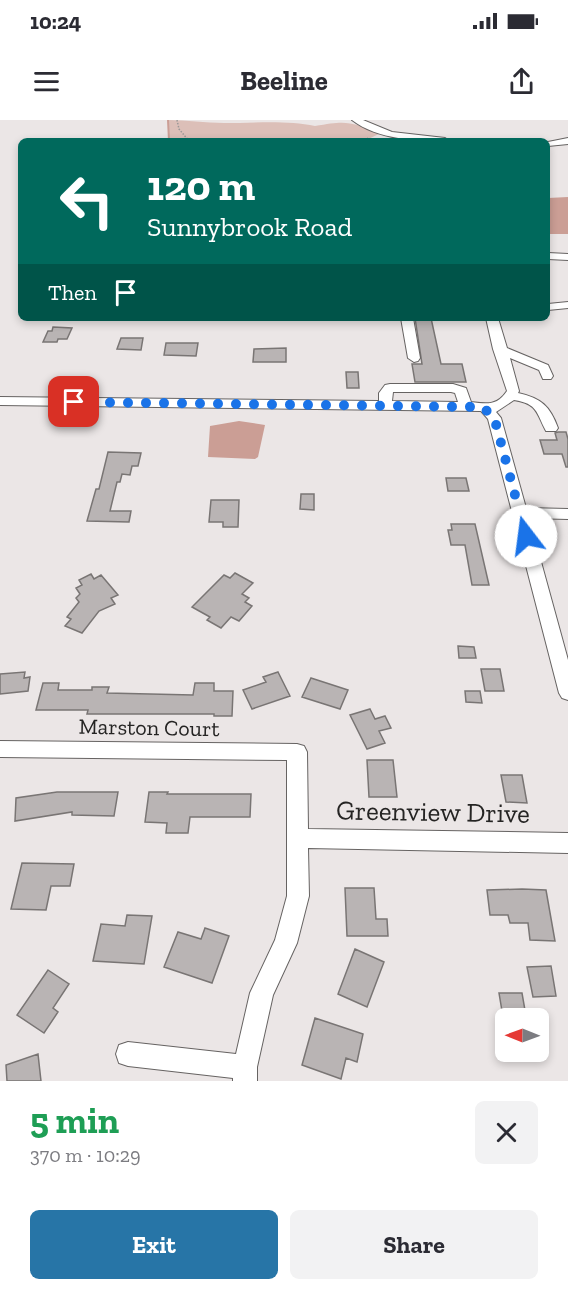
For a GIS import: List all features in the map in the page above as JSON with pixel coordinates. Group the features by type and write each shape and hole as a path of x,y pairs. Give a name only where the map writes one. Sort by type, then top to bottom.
{"street":[{"path":"356,120 390,134 421,138"},
{"path":"550,144 568,141"},
{"path":"550,256 568,256"},
{"path":"550,307 568,305"},
{"path":"408,321 414,358"},
{"path":"493,321 499,349 512,386 511,396"},
{"path":"499,349 544,368 547,376"},
{"path":"487,410 511,396 538,404 546,412 551,428"},
{"path":"0,401 466,406 487,410 494,417 568,693"},
{"path":"520,513 568,514"},
{"name":"Marston Court","path":"0,749 297,752 297,838"},
{"path":"128,1054 245,1074 262,993 292,922 298,896 297,838"},
{"name":"Greenview Drive","path":"297,838 568,843"}],"path":[{"path":"177,120 179,129 186,138"}],"shaded area":[{"path":"168,120 217,123 282,122 315,126 342,123 355,124 381,133 370,138 169,138"},
{"path":"568,197 568,234 550,234 550,198"},
{"path":"239,421 265,425 258,457 255,459 208,457 210,426"}],"building":[{"path":"415,321 432,321 441,364 462,364 466,382 415,382 412,364 422,364"},
{"path":"53,327 72,328 67,339 43,342 48,331 52,331"},
{"path":"121,338 143,338 141,350 117,349"},
{"path":"166,343 198,343 196,356 164,355"},
{"path":"286,348 286,362 253,362 254,349"},
{"path":"346,372 358,372 359,388 347,388"},
{"path":"566,432 568,439 568,467 566,467 562,454 544,454 540,440 557,440 555,433"},
{"path":"108,452 141,453 138,466 132,466 130,475 122,474 120,482 117,482 110,511 131,511 129,522 87,521 96,489 99,489"},
{"path":"446,478 466,478 469,491 448,491"},
{"path":"301,494 314,494 314,510 300,509"},
{"path":"211,500 239,500 238,527 223,527 223,522 209,522"},
{"path":"451,524 475,524 489,585 472,585 465,545 451,545 448,530 452,530"},
{"path":"235,573 253,583 242,594 249,598 245,602 252,606 239,621 231,617 221,628 207,620 210,617 192,607 224,575 230,578"},
{"path":"91,574 94,579 101,575 118,595 111,598 115,604 99,611 82,633 65,626 71,619 67,617 79,602 76,598 80,594 76,588 82,585 79,580"},
{"path":"458,646 474,647 476,658 459,658"},
{"path":"481,669 500,669 504,691 485,691"},
{"path":"25,672 24,678 30,677 28,691 0,694 0,674"},
{"path":"278,672 290,696 252,709 243,690 266,682 263,677"},
{"path":"311,678 348,690 340,709 302,697"},
{"path":"43,683 59,683 58,690 92,690 92,687 109,687 107,693 193,695 195,683 214,683 214,691 233,691 232,716 87,714 88,710 36,710"},
{"path":"465,691 480,691 482,703 466,702"},
{"path":"370,709 375,719 385,716 391,728 379,731 385,743 367,749 350,715"},
{"path":"367,760 393,760 397,797 369,797"},
{"path":"501,775 522,775 527,803 506,802"},
{"path":"57,792 118,792 114,816 72,815 72,812 15,821 16,798"},
{"path":"149,792 251,794 250,817 190,817 188,833 166,833 167,823 145,822"},
{"path":"22,863 74,864 70,886 51,886 46,910 11,909"},
{"path":"345,888 374,888 376,919 387,919 388,936 347,936"},
{"path":"487,890 546,890 555,941 530,940 528,923 510,923 508,915 490,915"},
{"path":"127,915 152,916 144,964 93,961 101,924 125,926"},
{"path":"205,928 229,936 212,983 164,967 178,932 201,939"},
{"path":"355,949 384,962 367,1007 338,994"},
{"path":"551,966 556,996 533,997 527,967"},
{"path":"48,970 69,984 53,1008 58,1012 44,1033 17,1015"},
{"path":"499,993 522,993 525,1008 502,1008"},
{"path":"315,1018 363,1034 357,1062 346,1058 341,1079 302,1065"},
{"path":"38,1054 41,1081 7,1081 6,1065"}],"waterway":[{"path":"168,120 169,138"}],"route":[{"path":"74,402 482,407 494,417 526,536"}]}
